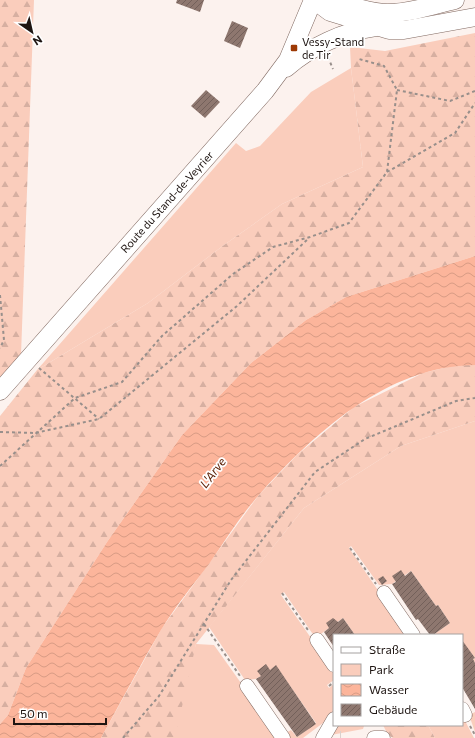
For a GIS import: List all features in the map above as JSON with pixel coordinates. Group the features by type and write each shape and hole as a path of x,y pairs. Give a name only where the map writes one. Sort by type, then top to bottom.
{"main road":[{"path":"314,0 330,12 370,13 401,12 455,0"},
{"name":"Route du Stand-de-Veyrier","path":"0,390 276,77 294,48 314,0"},
{"path":"333,0 370,13 404,30 475,17"},
{"path":"276,77 297,60 322,45 351,32 370,13"}],"street":[{"path":"384,593 412,634"},
{"path":"317,640 333,664"},
{"path":"247,686 283,738"},
{"path":"323,738 333,721"},
{"path":"374,738 383,738"}],"path":[{"path":"328,58 333,69"},
{"path":"360,59 384,66 396,90 388,172"},
{"path":"396,90 450,101 475,91"},
{"path":"0,466 75,398 122,382 162,336 196,304 233,274 267,250 349,223 388,172 455,133 475,103"},
{"path":"0,432 35,433 99,419 237,306 310,237"},
{"path":"0,295 4,340 0,348"},
{"path":"27,358 99,419"},
{"path":"123,738 159,696 231,580 315,472 364,439 456,401 475,398"},
{"path":"350,548 384,593"},
{"path":"282,594 312,636 317,640"},
{"path":"204,624 247,686"},
{"path":"329,686 333,683"}],"green space":[{"path":"0,0 34,0 21,355 0,377"},
{"path":"475,33 475,256 346,297 306,320 251,363 182,435 107,542 26,668 8,715 0,724 0,416 37,370 148,303 224,245 282,204 363,167 351,68 350,47 385,51"},
{"path":"351,68 363,167 282,204 224,245 148,303 37,370 236,143 246,151 260,146 311,92"},
{"path":"456,365 475,365 475,421 401,446 304,508 196,644 175,738 101,738 162,628 258,496 297,455 354,407 423,373"},
{"path":"475,421 475,658 463,642 463,634 434,634 450,623 438,605 436,606 411,571 392,584 379,585 351,546 349,548 386,602 404,634 354,634 343,618 318,636 312,633 284,592 281,595 333,670 333,681 327,685 329,688 333,685 333,713 327,720 303,738 287,738 284,734 291,730 297,737 316,723 276,666 256,679 245,680 209,627 304,508 401,446"},
{"path":"196,644 214,645 280,738 168,738"},
{"path":"475,712 475,732 469,715"},
{"path":"463,717 474,738 435,738 429,726 463,726"},
{"path":"334,726 364,726 363,729 331,735"},
{"path":"384,726 429,726 435,738 393,738 388,735"}],"water":[{"name":"L'Arve","path":"475,256 475,365 443,368 412,377 382,390 355,407 328,427 280,472 245,511 209,564 166,621 101,738 0,738 0,724 8,715 26,668 107,542 182,435 251,363 306,320 346,297"}],"building":[{"path":"177,0 204,0 200,12 176,3"},
{"path":"232,21 248,28 240,48 224,41"},
{"path":"206,90 220,102 205,118 191,106"},
{"path":"401,570 405,576 411,571 436,606 438,605 450,623 434,634 429,634 418,619 416,620 392,584 396,582 392,576"},
{"path":"383,576 387,581 382,585 378,579"},
{"path":"333,618 338,622 343,618 354,634 333,634 333,646 324,632 329,628 326,623"},
{"path":"463,641 475,658 473,659 475,663 475,709 463,689"},
{"path":"266,664 270,670 276,665 316,724 297,737 256,679 261,676 257,671"}],"place":[{"name":"Vessy-Stand de Tir","path":"294,48"}]}
